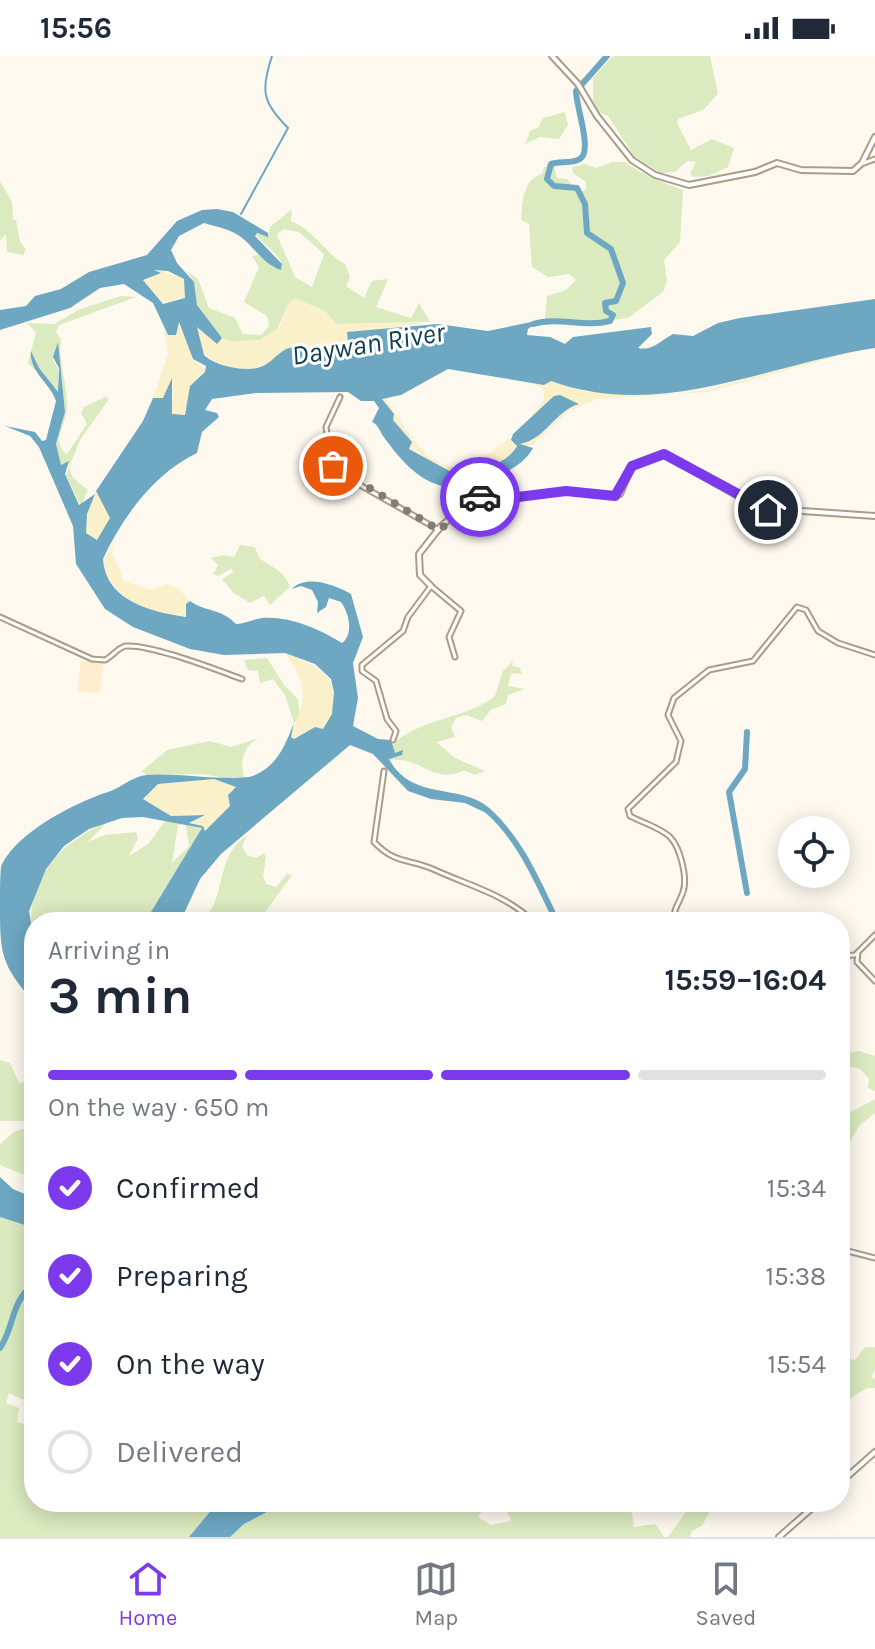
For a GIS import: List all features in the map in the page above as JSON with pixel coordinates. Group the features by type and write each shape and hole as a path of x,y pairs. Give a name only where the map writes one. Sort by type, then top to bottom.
{"street":[{"path":"552,56 580,87 597,116 637,165 686,185 755,172 777,163 801,170 850,171 875,159"},
{"path":"862,163 875,137"},
{"path":"340,397 326,427 331,464 346,477 439,530"},
{"path":"455,657 449,640 461,611 420,575 419,554 439,530 476,498 566,491 618,495 632,466 664,454 759,508 875,516"},
{"path":"393,740 396,731 387,719 376,681 362,671 362,665 403,631 408,617 431,586"},
{"path":"673,912 684,891 685,875 679,857 670,837 630,816 628,809 676,762 681,741 668,715 674,698 714,667 753,661 797,607 806,610 818,631 837,642 875,655"},
{"path":"0,617 92,659 105,660 122,647 133,647 186,658 242,679"},
{"path":"384,771 374,842 384,853 395,861 434,869 491,892 520,912"},
{"path":"850,954 858,952 875,935"},
{"path":"858,952 857,962 875,981"},
{"path":"850,1252 875,1258"},
{"path":"850,1474 875,1452"},
{"path":"779,1537 808,1512"}],"shaded area":[{"path":"81,661 103,662 100,693 77,691"}],"green space":[{"path":"613,56 710,56 718,94 703,110 678,119 677,123 691,150 712,139 734,148 728,167 709,176 693,177 690,173 696,162 687,161 675,172 661,173 635,157 608,116 597,111 593,102 593,78"},
{"path":"565,112 568,125 559,139 540,137 525,144 531,130 538,128 543,118"},
{"path":"612,162 624,162 651,178 683,190 680,242 664,260 667,280 663,292 628,318 586,323 545,319 547,296 566,290 576,280 569,274 548,277 532,267 529,224 521,220 527,186 542,174 544,167 554,165 557,178 567,179 577,190 586,190 586,182 573,173 572,167 584,164 596,168"},
{"path":"0,181 12,202 13,219 26,250 23,255 7,252 6,234 0,240"},
{"path":"292,209 291,221 345,264 350,277 346,286 364,298 372,281 388,279 376,307 411,318 419,303 430,322 336,324 316,307 289,303 277,330 260,340 229,342 222,338 197,305 194,282 187,271 198,279 209,308 235,318 243,334 261,335 269,326 267,316 244,302 259,267 252,256 258,255 276,268 282,267 280,259 255,234 268,235 270,227","holes":["283,229 299,232 324,254 312,287 295,277 277,235"]},
{"path":"121,296 136,297 59,325 56,332 61,340 67,400 66,415 59,439 62,450 67,454 87,424 81,413 84,407 105,397 109,399 80,440 69,468 73,478 88,490 81,506 66,476 70,463 61,466 56,444 65,412 58,345 53,360 58,368 58,393 39,368 32,352 36,371 28,363 36,332 27,323 54,324 80,309"},
{"path":"240,545 255,547 259,558 278,570 288,582 290,587 270,605 264,596 250,603 234,593 222,579 234,572 231,569 218,576 213,574 218,565 211,558 223,555 234,557"},
{"path":"267,658 284,685 298,699 300,717 294,723 285,695 273,679 260,683 258,671 248,670 244,660"},
{"path":"513,661 512,666 519,667 522,674 511,673 508,686 525,689 508,695 506,704 491,710 482,721 467,715 456,718 451,727 455,737 436,742 455,758 485,771 475,775 464,770 444,775 411,762 390,760 391,754 402,756 392,752 392,745 404,736 470,710 495,696 503,671"},
{"path":"259,738 246,750 242,765 244,777 237,780 202,774 146,775 142,771 167,750 210,741 231,747"},
{"path":"166,820 183,825 178,825 172,863 189,846 186,825 204,829 151,912 32,912 39,883 48,867 74,841 90,831 107,822 88,842 105,835 136,832 138,838 129,856 148,844"},
{"path":"247,836 242,846 247,855 256,858 264,853 263,876 266,884 276,887 287,874 292,875 265,912 210,912 225,866 237,844"},
{"path":"859,1051 875,1056 875,1091 868,1088 869,1079 860,1069 850,1066 850,1053"},
{"path":"0,1060 10,1063 19,1083 24,1082 24,1121 0,1121"},
{"path":"875,1099 875,1113 859,1126 850,1142 850,1113"},
{"path":"24,1128 24,1175 0,1165 0,1144 14,1132"},
{"path":"0,1217 24,1225 24,1400 9,1393 6,1403 19,1408 17,1422 24,1424 24,1512 210,1512 189,1537 0,1537"},
{"path":"865,1347 875,1347 875,1370 871,1377 875,1379 875,1388 866,1389 850,1398 850,1359 855,1360"},
{"path":"267,1512 481,1512 478,1517 491,1525 511,1521 507,1512 632,1512 634,1527 655,1524 664,1537 230,1537 244,1524"},
{"path":"686,1512 710,1512 702,1526 692,1531 690,1537 668,1537"}],"sand":[{"path":"156,269 185,279 185,298 162,302 143,280 152,276"},
{"path":"295,298 326,312 336,324 423,323 381,331 347,332 348,343 341,346 294,347 263,366 252,368 217,362 200,348 198,325 217,344 222,338 233,342 260,340 280,327 289,303"},
{"path":"178,321 193,359 206,370 190,386 187,413 178,417 172,414 173,383 163,398 153,398 168,354 164,332 176,334"},
{"path":"846,351 852,352 708,392 597,399 568,412 533,445 518,447 546,431 567,408 578,405 555,396 532,416 543,401 544,394 543,389 532,383 551,381 588,392 675,394 710,389"},
{"path":"388,398 387,402 422,449 444,465 458,467 473,463 511,438 517,448 503,459 474,472 447,471 409,449 412,442 392,420 381,399"},
{"path":"96,491 110,518 97,541 86,533 88,511"},
{"path":"113,542 112,553 124,581 152,590 166,584 179,589 190,601 186,604 187,616 148,610 115,588 103,564"},
{"path":"285,653 322,672 335,690 336,702 323,729 315,727 294,739 291,735 303,693 298,675"},
{"path":"214,779 236,787 230,792 230,806 204,832 200,825 189,823 203,817 199,814 171,816 143,799 158,784"}],"water":[{"name":"Daywan River","path":"202,210 233,212 268,233 268,237 257,233 255,236 282,264 281,270 264,260 237,234 204,223 179,236 171,250 177,263 194,282 197,305 222,338 217,344 197,327 204,355 235,368 262,367 290,348 342,346 348,343 347,332 438,324 488,331 541,320 528,329 527,335 550,337 565,344 573,337 651,327 652,334 638,348 648,348 673,334 693,336 718,323 740,318 875,299 875,348 714,386 674,392 633,395 592,392 551,381 544,385 448,369 401,395 382,399 394,414 393,420 412,442 409,449 455,474 505,459 517,446 511,440 513,434 554,396 560,395 579,404 563,412 537,437 520,444 533,448 516,466 477,485 461,488 433,483 420,476 397,454 372,422 379,408 374,401 361,401 348,392 256,393 212,399 205,410 217,413 219,417 202,432 197,453 166,473 141,498 103,559 113,586 133,602 160,612 186,617 186,604 190,601 224,615 236,624 262,618 283,619 314,628 342,643 348,634 349,623 341,602 329,598 326,607 317,613 318,602 312,590 301,586 292,589 305,582 313,582 351,594 363,637 353,663 358,698 353,726 378,739 391,740 395,753 403,750 402,755 389,759 400,774 413,783 474,799 487,806 499,819 465,803 431,799 408,791 373,754 350,745 221,854 200,879 185,912 151,912 202,828 143,817 122,818 89,829 64,846 46,869 29,912 24,912 24,990 8,967 1,934 1,867 19,842 64,811 142,776 235,778 255,775 275,760 294,723 291,737 294,739 315,727 323,729 332,714 334,692 331,679 315,664 285,653 224,655 190,649 133,627 105,609 76,564 73,526 39,447 30,436 5,426 35,432 42,441 46,440 56,401 33,365 31,351 39,368 58,392 59,368 53,357 58,342 65,412 56,444 61,465 69,461 65,474 79,505 95,494 87,514 86,533 97,540 110,518 96,491 143,421 153,398 163,398 172,378 172,414 185,415 190,386 205,372 206,366 193,359 179,322 176,335 168,335 153,303 124,284 100,288 70,308 0,330 0,310 26,306 35,296 61,289 89,272 147,255 177,221","holes":["154,270 168,271 184,279 185,298 163,304 143,280 161,273","214,779 236,787 228,795 230,806 205,831 203,826 189,823 205,815 171,816 143,799 158,784"]},
{"path":"0,1177 13,1189 24,1194 24,1225 0,1217"},
{"path":"210,1512 267,1512 244,1524 230,1537 189,1537"}],"waterway":[{"path":"241,214 288,128 273,111 266,96 266,79 272,56"},
{"path":"533,324 610,321 613,315 606,311 605,303 616,301 623,283 611,249 587,233 585,204 577,188 554,186 547,179 551,164 575,161 584,153 576,91 607,56"},
{"path":"747,732 745,769 729,792 747,893"},
{"path":"488,811 519,849 552,912"},
{"path":"0,1348 24,1294"}],"way so far":[{"path":"333,466 351,480 365,485 439,530 450,518 480,497"}],"route":[{"path":"480,497 518,497 554,491 615,496 620,494 632,466 664,454 759,508 768,510"}]}
